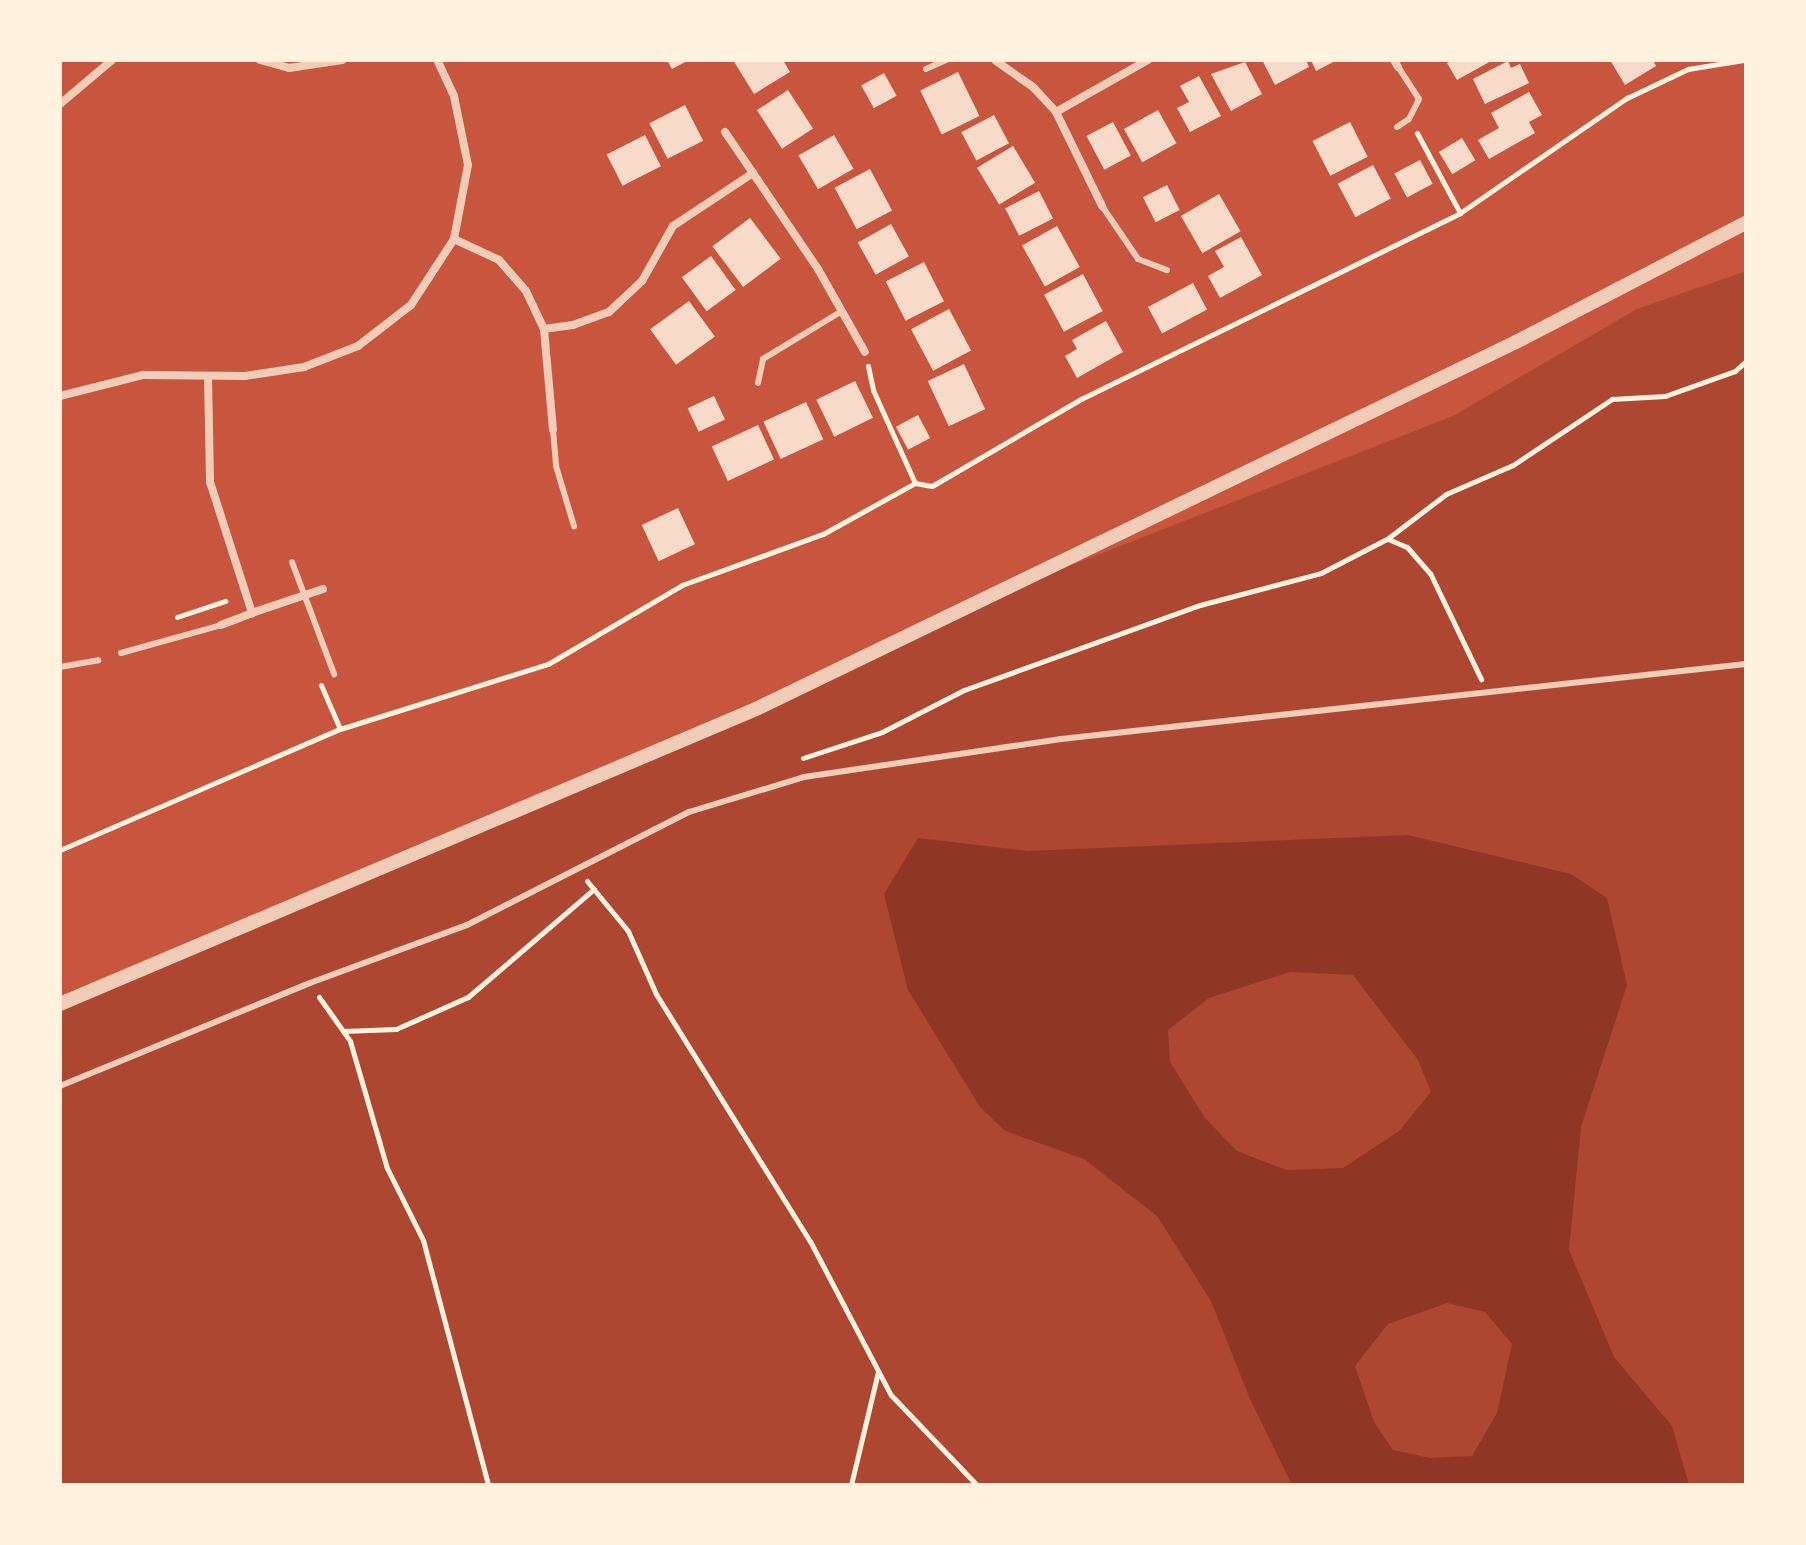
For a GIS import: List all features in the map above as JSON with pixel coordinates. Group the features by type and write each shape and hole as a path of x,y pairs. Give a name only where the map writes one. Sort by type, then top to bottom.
{"street":[{"path":"60,104 112,60"},
{"path":"260,60 289,68 342,60"},
{"path":"60,396 114,378 208,376 304,367 358,346 411,305 454,239 468,165 454,96 437,60"},
{"path":"994,60 1033,87 1056,112 1102,206"},
{"path":"1056,112 1148,60"},
{"path":"725,132 842,311 865,352"},
{"path":"544,329 609,312 642,281 673,226 753,173"},
{"path":"60,1004 756,709 1516,342 1746,223"},
{"path":"454,239 499,260 526,291 544,329 553,430"},
{"path":"208,376 210,482 252,613"},
{"path":"221,625 323,589"}],"lane":[{"path":"926,69 946,60"},
{"path":"1396,64 1419,99 1409,119 1397,127"},
{"path":"1102,206 1138,259 1167,270"},
{"path":"758,383 763,359 842,311"},
{"path":"553,430 556,466 574,526"},
{"path":"292,562 334,674"},
{"path":"121,653 221,625"},
{"path":"60,667 98,660"},
{"path":"60,1086 310,983 467,925 579,871 689,812 804,777 1061,739 1486,695 1746,664"}],"path":[{"path":"60,850 340,729 548,664 682,585 823,534 915,483 932,486 1081,399 1460,213 1627,98 1688,69 1743,60"},
{"path":"1409,119 1460,213"},
{"path":"865,352 873,390 915,483"},
{"path":"792,762 882,732 964,690 1200,605 1321,573 1387,539 1446,494 1513,465 1612,399 1665,396 1735,371 1746,361"},
{"path":"1387,539 1407,547 1430,573 1473,655 1486,695"},
{"path":"579,871 628,931 656,994 810,1241 891,1395 977,1485"},
{"path":"343,1031 396,1029 468,997 594,889"},
{"path":"310,983 343,1031 387,1168 423,1240 488,1485"},
{"path":"851,1485 878,1371"}],"shaded area":[{"path":"1746,271 1746,1485 60,1485 60,1004 425,851 1010,589 1453,416 1637,309"},
{"path":"1408,835 1571,874 1607,898 1627,985 1581,1127 1569,1250 1614,1357 1672,1426 1689,1485 1292,1485 1250,1399 1211,1301 1157,1216 1084,1159 1005,1131 980,1107 908,990 884,894 918,838 1028,851","holes":["1290,972 1353,975 1418,1060 1431,1092 1399,1131 1343,1168 1286,1170 1237,1151 1205,1118 1170,1062 1168,1030 1209,998","1447,1303 1485,1312 1512,1344 1497,1413 1472,1456 1430,1458 1393,1450 1374,1422 1355,1366 1388,1324"]}],"building":[{"path":"667,60 689,60 672,69"},
{"path":"733,60 783,60 790,72 754,94"},
{"path":"1262,60 1306,60 1309,67 1275,85"},
{"path":"1311,60 1337,60 1316,71"},
{"path":"1454,60 1493,60 1457,80 1447,63"},
{"path":"1610,60 1653,60 1656,66 1625,85"},
{"path":"1508,61 1511,68 1520,64 1529,83 1485,104 1473,79"},
{"path":"1245,62 1262,94 1231,111 1211,74"},
{"path":"958,72 979,116 942,134 920,90"},
{"path":"884,73 897,96 874,108 861,86"},
{"path":"1199,76 1221,116 1190,132 1177,108 1189,102 1180,86"},
{"path":"788,90 813,129 782,149 757,110"},
{"path":"1529,92 1542,115 1529,122 1535,133 1489,159 1478,140 1499,128 1491,113"},
{"path":"685,105 703,141 668,159 649,123"},
{"path":"1158,110 1176,143 1142,162 1124,129"},
{"path":"994,115 1009,143 976,161 961,132"},
{"path":"1113,122 1131,156 1104,170 1087,136"},
{"path":"1350,122 1368,157 1330,176 1313,141"},
{"path":"645,135 661,166 623,186 607,155"},
{"path":"834,135 854,169 818,189 798,156"},
{"path":"1462,138 1475,160 1452,174 1439,152"},
{"path":"1013,146 1035,183 999,204 977,168"},
{"path":"1420,160 1433,184 1407,197 1394,174"},
{"path":"1373,165 1391,199 1356,217 1338,184"},
{"path":"870,169 892,210 857,229 835,188"},
{"path":"1167,185 1180,210 1156,222 1143,197"},
{"path":"1039,191 1053,219 1019,236 1005,208"},
{"path":"1219,194 1240,231 1202,253 1181,216"},
{"path":"750,218 781,259 743,287 712,246"},
{"path":"891,224 909,256 876,275 858,242"},
{"path":"1057,226 1080,267 1045,286 1022,245"},
{"path":"1241,237 1262,275 1220,298 1208,276 1224,267 1215,251"},
{"path":"711,256 736,290 707,311 682,277"},
{"path":"924,262 944,301 906,321 886,282"},
{"path":"1083,274 1103,311 1064,332 1044,295"},
{"path":"1193,283 1207,309 1162,333 1148,307"},
{"path":"689,301 715,337 676,365 650,329"},
{"path":"949,309 971,350 933,371 911,329"},
{"path":"1106,321 1123,352 1077,378 1065,356 1077,349 1072,340"},
{"path":"964,364 985,409 949,426 928,381"},
{"path":"855,381 873,418 834,437 816,400"},
{"path":"714,396 725,420 699,432 688,408"},
{"path":"806,402 823,439 781,459 763,422"},
{"path":"918,415 930,438 908,450 896,427"},
{"path":"758,425 774,459 728,481 712,447"},
{"path":"678,508 695,544 659,561 642,525"}]}
